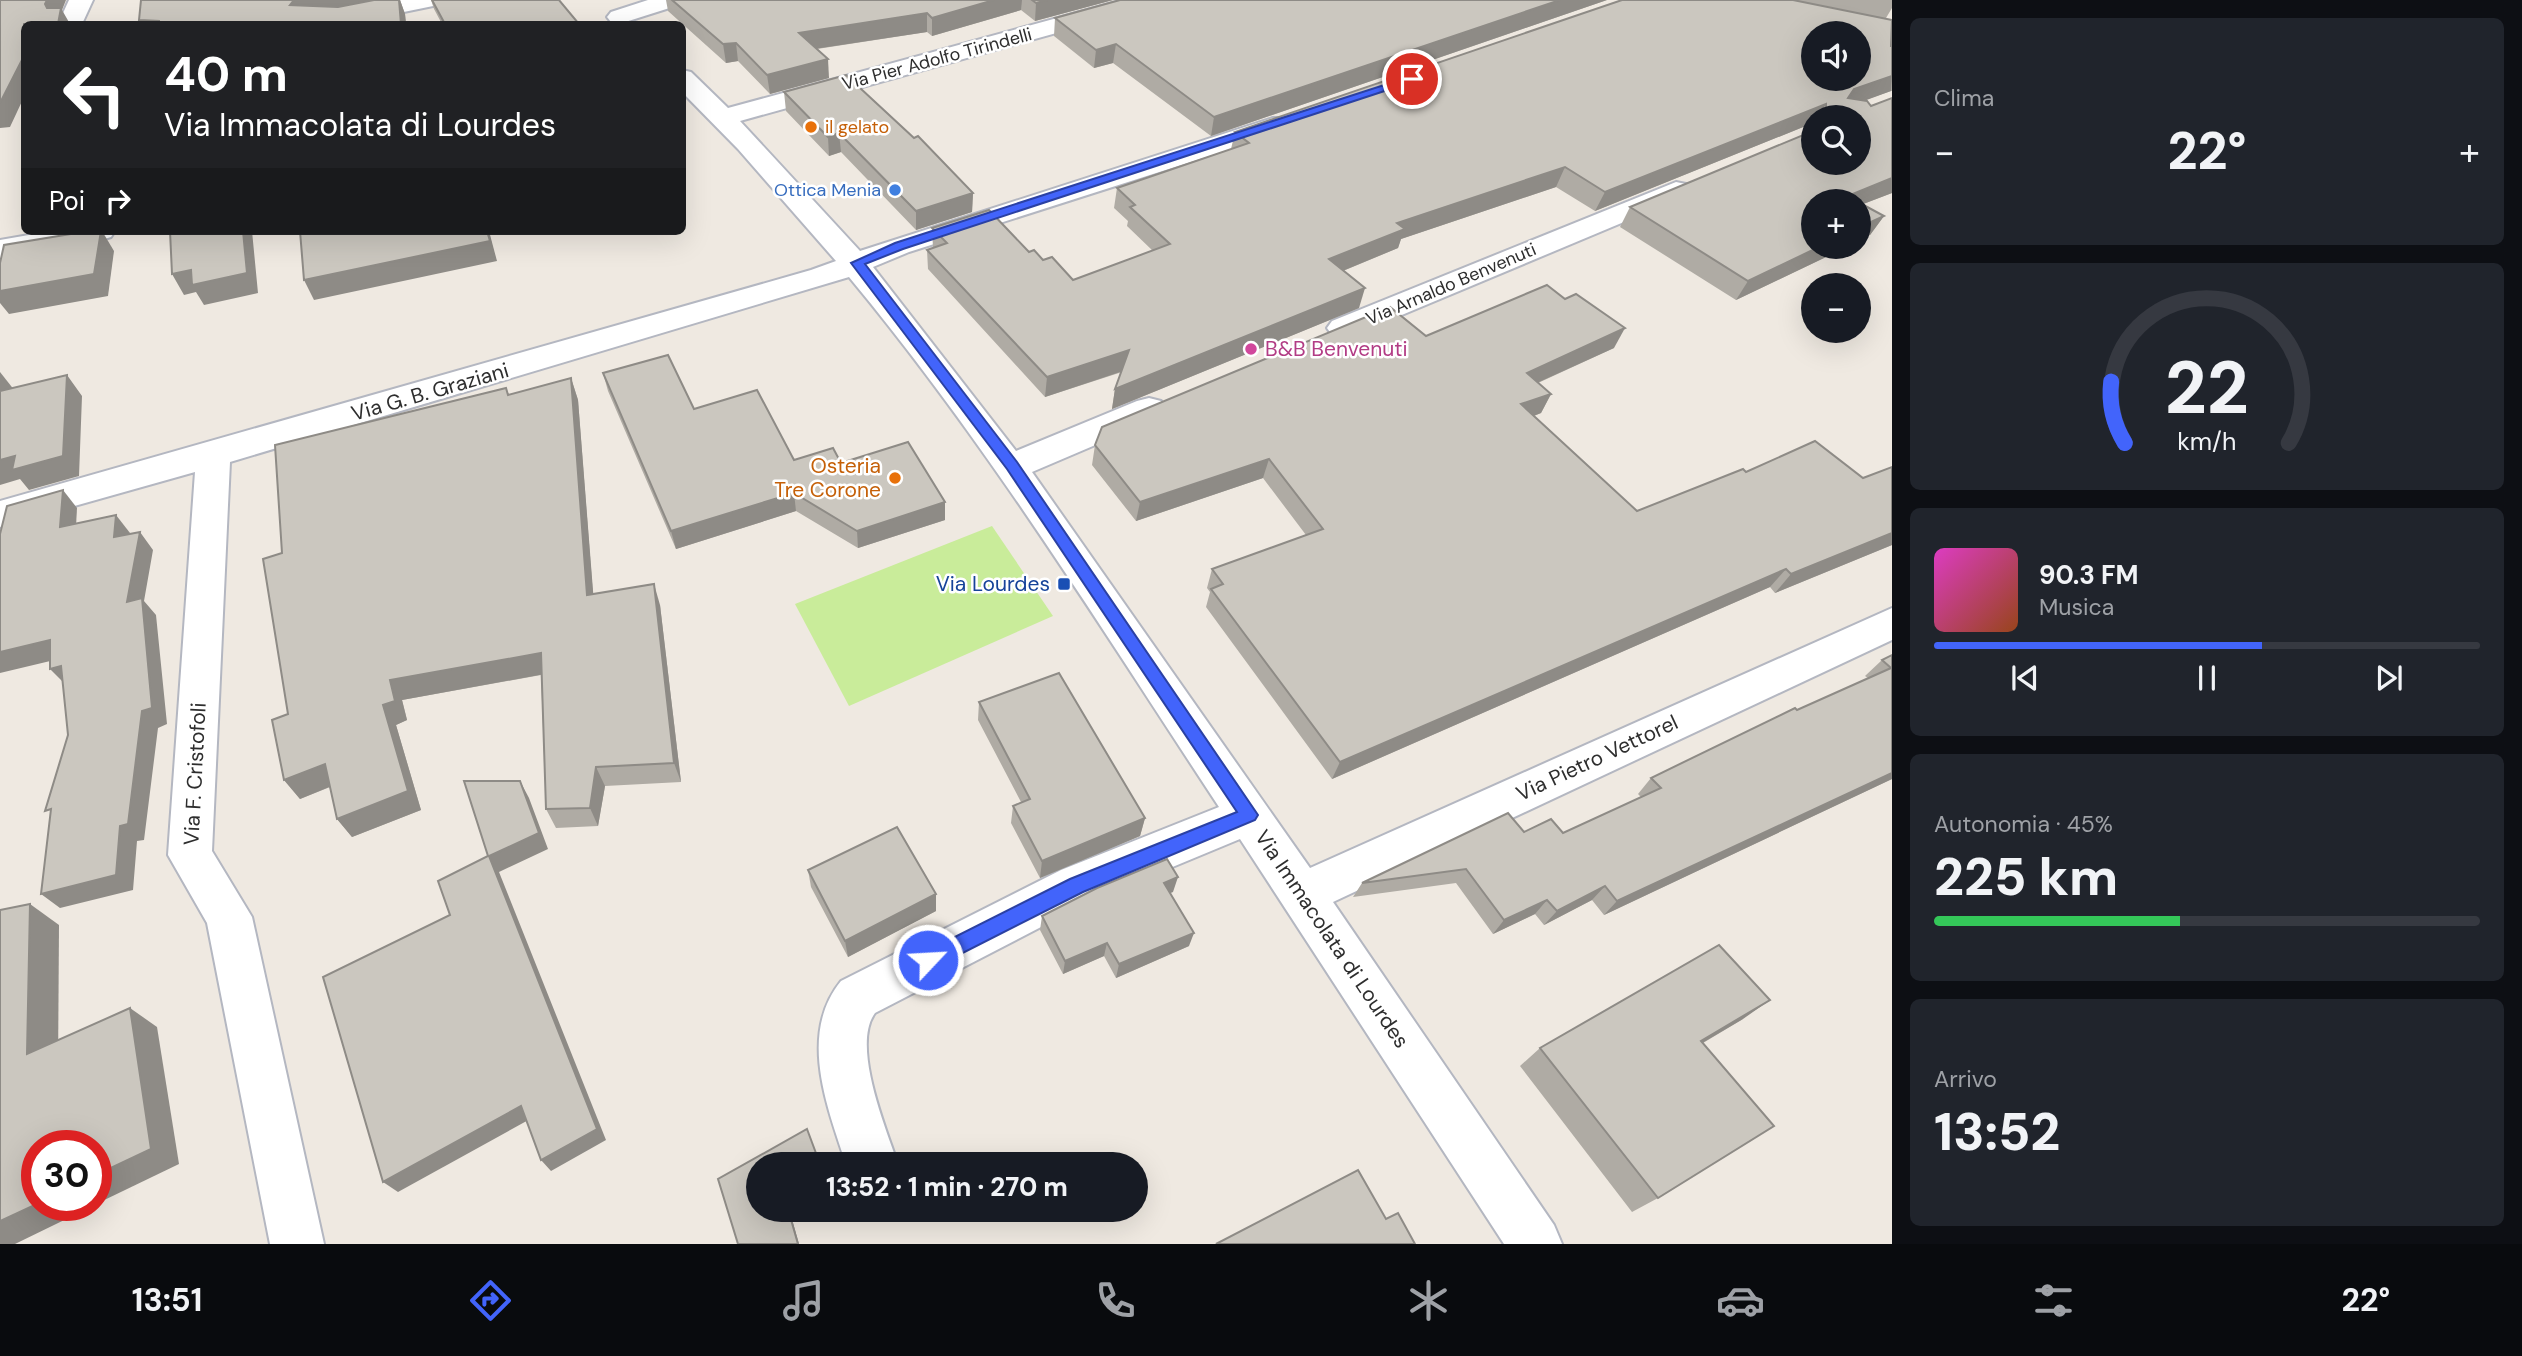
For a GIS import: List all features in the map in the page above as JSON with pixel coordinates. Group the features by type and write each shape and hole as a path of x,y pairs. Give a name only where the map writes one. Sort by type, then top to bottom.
{"street":[{"path":"71,21 81,0"},
{"path":"328,21 430,0"},
{"path":"601,0 623,21 671,0"},
{"name":"Via Pier Adolfo Tirindelli","path":"686,118 722,114 1149,0"},
{"name":"Via Immacolata di Lourdes","path":"686,81 722,114 857,263 1012,466 1535,1244"},
{"name":"Via G. B. Graziani","path":"0,514 213,455 809,281 899,246 1307,116"},
{"name":"Via Arnaldo Benvenuti","path":"1322,337 1697,182"},
{"path":"0,249 79,235"},
{"path":"1012,466 1180,396"},
{"name":"Via F. Cristofoli","path":"213,455 191,855 229,917 297,1244"},
{"name":"Via Pietro Vettorel","path":"1302,894 1892,623"},
{"path":"868,1152 853,1109 842,1040 845,1016 858,997 1077,886 1249,815"}],"green space":[{"path":"992,526 1053,616 849,706 795,604"}],"building":[{"path":"0,0 47,0 47,8 61,8 59,21 21,21 21,62 0,103"},
{"path":"141,0 294,0 290,5 338,7 374,0 399,0 401,21 159,21 139,20"},
{"path":"432,0 559,0 576,21 443,21"},
{"path":"672,0 994,0 932,18 927,13 799,33 828,59 767,75 736,43 723,44"},
{"path":"1120,0 1560,0 1214,117 1116,44 1096,50 1055,18"},
{"path":"1622,0 1793,0 1892,20 1892,76 1871,83 1871,21 1801,21 1801,91 1853,91 1848,98 1867,101 1870,105 1801,105 1801,114 1605,192 1565,167 1397,223 1405,229 1329,259 1365,288 1115,389 1129,350 1047,377 927,250 947,243 932,228 989,210 1029,252 1034,250 1043,260 1052,257 1073,280 1170,244 1130,207 1135,205 1117,188 1249,143 1235,132"},
{"path":"846,75 914,138 918,136 973,193 916,211 839,133 828,137 784,92"},
{"path":"1892,98 1892,178 1865,189 1801,189 1801,256 1748,281 1630,207 1801,136 1801,175 1871,175 1871,106"},
{"path":"1871,209 1884,216 1871,222"},
{"path":"65,235 100,235 94,274 0,291 0,263 4,245"},
{"path":"170,235 243,235 247,273 192,285 191,270 172,274"},
{"path":"300,235 488,235 490,241 304,280"},
{"path":"1547,285 1565,299 1576,294 1625,328 1527,373 1551,394 1521,404 1637,511 1743,469 1746,472 1815,441 1863,478 1892,467 1892,533 1791,574 1786,569 1340,762 1211,589 1223,584 1212,569 1323,529 1269,459 1140,502 1095,445 1102,427 1390,307 1426,336"},
{"path":"668,355 694,409 757,390 794,460 833,448 841,463 908,442 945,502 857,531 794,493 671,531 603,373"},
{"path":"67,375 63,456 12,470 15,456 0,460 0,391"},
{"path":"571,378 587,595 654,584 674,763 596,767 590,808 546,809 541,653 390,680 395,701 383,705 408,791 337,819 325,764 284,780 272,720 288,714 263,559 282,553 275,445 506,388 508,395"},
{"path":"63,490 60,527 116,515 114,537 140,532 127,602 142,598 152,708 142,711 128,824 120,826 116,875 41,894 51,809 45,811 68,735 61,666 50,669 50,640 0,652 0,534 7,506"},
{"path":"1892,655 1892,773 1617,901 1605,886 1557,911 1547,900 1504,920 1466,869 1362,883 1508,813 1524,832 1551,819 1563,833 1661,788 1651,778 1795,708 1797,710 1891,668 1882,660"},
{"path":"1059,673 1145,818 1042,861 1013,806 1030,799 979,702"},
{"path":"464,781 520,781 539,833 489,856 597,1129 541,1160 521,1106 383,1182 323,977 450,915 438,881 488,856"},
{"path":"897,827 936,894 845,941 808,870"},
{"path":"1167,859 1178,877 1164,883 1194,933 1119,964 1107,943 1065,961 1042,916 1097,888"},
{"path":"30,904 27,1054 130,1008 151,1149 112,1167 112,1130 21,1130 21,1211 0,1221 0,910"},
{"path":"1719,945 1770,1000 1701,1041 1774,1126 1658,1198 1540,1048"},
{"path":"807,1129 816,1152 766,1152"},
{"path":"746,1163 746,1222 792,1222 798,1244 738,1244 718,1179"},
{"path":"1358,1170 1386,1219 1398,1213 1415,1244 1216,1244"}],"place":[{"name":"il gelato","path":"811,127"},
{"name":"Ottica Menia","path":"895,190"},
{"name":"B&B Benvenuti","path":"1251,349"},
{"name":"Osteria Tre Corone","path":"895,478"},
{"name":"Via Lourdes","path":"1064,584"}],"route":[{"path":"928,960 1077,886 1249,815 1012,466 857,263 899,246 1320,112 1412,79"}]}
